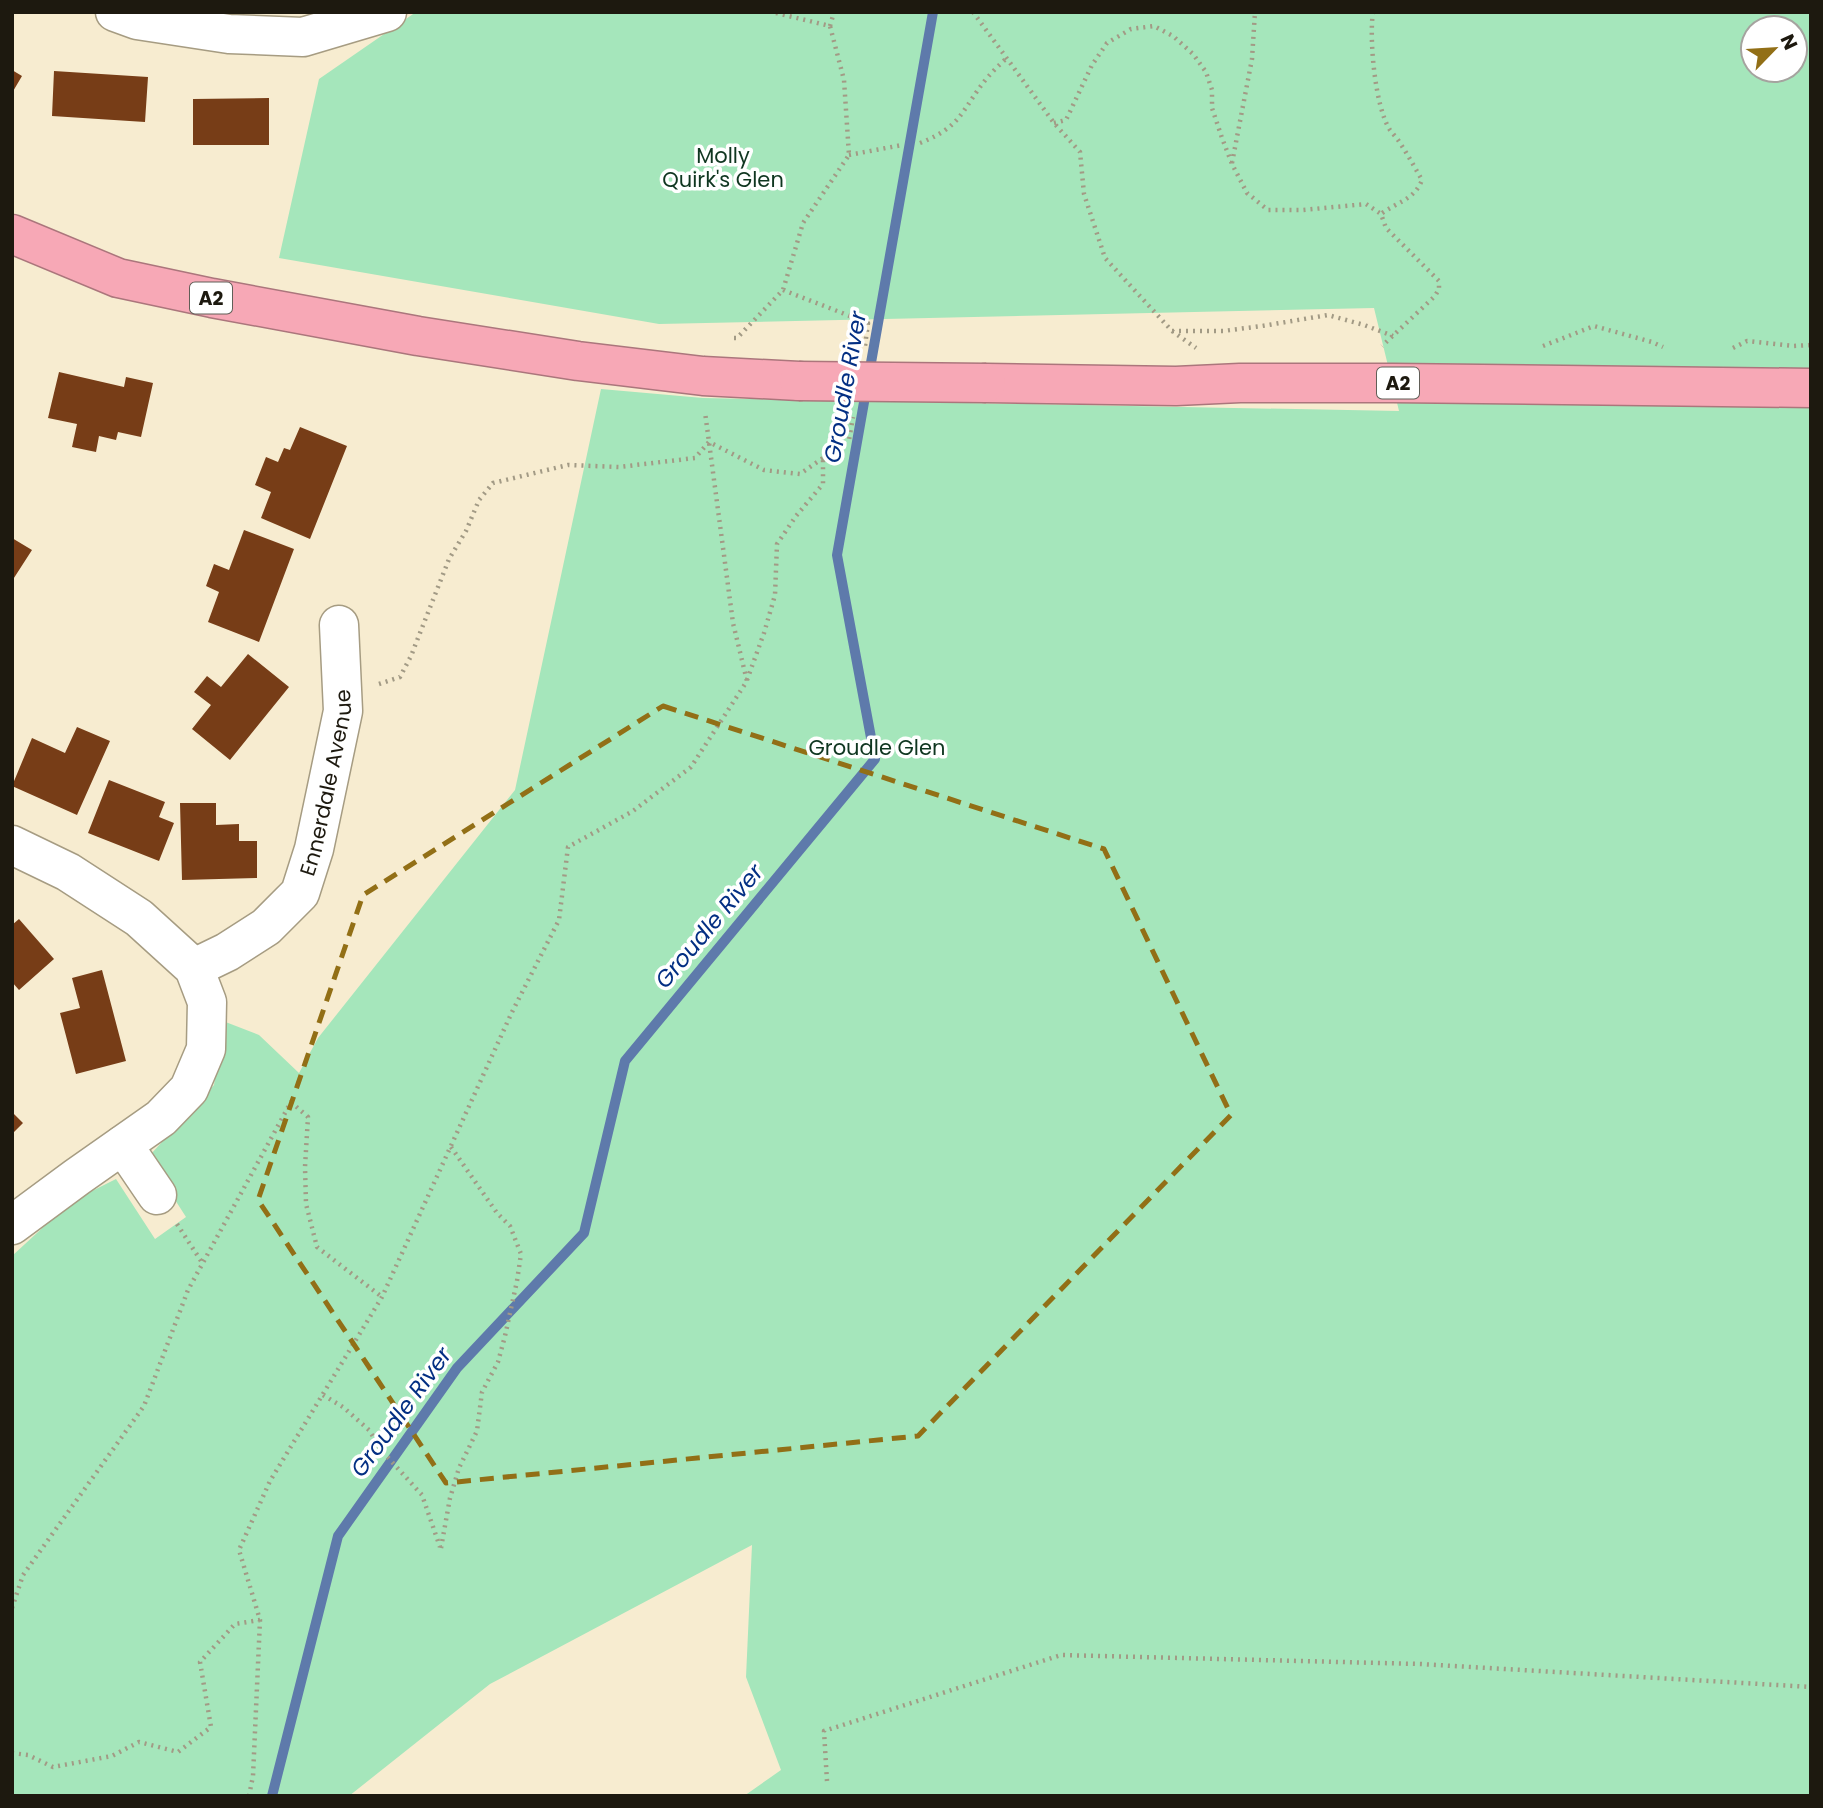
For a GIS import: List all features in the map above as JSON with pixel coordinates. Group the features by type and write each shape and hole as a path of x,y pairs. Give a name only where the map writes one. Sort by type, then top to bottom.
{"highway":[{"name":"A2","path":"12,234 118,278 212,298 418,336 578,361 703,376 799,381 1176,386 1240,383 1811,388"}],"street":[{"path":"115,12 137,19 229,34 303,37 387,12"},
{"name":"Ennerdale Avenue","path":"194,968 227,952 266,927 300,893 314,849 343,711 339,625"},
{"path":"12,845 68,872 139,918 194,968 207,1002 206,1049 189,1089 161,1118 12,1226"},
{"path":"123,1145 157,1195"}],"path":[{"path":"772,12 830,26"},
{"path":"724,338 737,338 783,290 803,223 849,155 844,80 830,26 834,12"},
{"path":"974,12 1054,123 1080,152 1084,194 1105,258 1172,331 1240,383"},
{"path":"1232,164 1252,59 1255,12"},
{"path":"1373,12 1371,36 1376,84 1382,108 1388,128 1422,180 1419,187 1402,203 1393,205 1381,214"},
{"path":"1054,123 1066,120 1092,65 1107,43 1131,29 1154,26 1173,36 1193,54 1206,72 1212,90 1212,108 1232,164 1247,193 1268,210 1303,210 1366,204 1381,214 1386,228 1439,281 1436,296 1375,353"},
{"path":"920,143 947,130 963,115 987,78 1007,58"},
{"path":"849,155 902,145"},
{"path":"783,290 869,323 864,349"},
{"path":"1172,331 1223,331 1262,327 1328,315 1393,336"},
{"path":"703,376 703,398 733,623 747,681"},
{"path":"709,442 764,470 800,474 849,440 854,414"},
{"path":"343,698 400,677 411,656 449,559 466,531 479,500 493,482 568,465 619,467 695,458 709,442"},
{"path":"249,1796 253,1776 260,1620 239,1550 270,1481 382,1297 512,1013 559,920 568,847 633,811 691,767 747,681 775,595 777,544 822,484 823,458"},
{"path":"12,1608 23,1575 144,1406 188,1290 291,1102 308,1117 306,1204 317,1247 382,1297"},
{"path":"322,1395 343,1408 369,1430 383,1451 422,1495 441,1548 450,1498 459,1468 477,1431 482,1392 498,1362 521,1254 510,1226 497,1213 451,1146"},
{"path":"157,1195 204,1264"},
{"path":"12,1753 28,1755 53,1767 112,1756 139,1742 178,1752 211,1727 200,1662 236,1624 260,1620"},
{"path":"827,1781 824,1731 1061,1655 1420,1664 1811,1687"}],"highlighted area":[{"path":"663,706 1104,849 1231,1115 918,1436 446,1483 258,1200 363,895"}],"green space":[{"path":"416,12 1811,12 1811,1796 744,1796 781,1770 746,1677 752,1545 490,1684 349,1796 12,1796 12,1256 64,1208 116,1179 155,1239 186,1217 152,1164 151,1154 214,1085 223,1021 259,1035 299,1073 318,1038 515,790 601,389 703,398 1399,411 1374,308 659,324 279,258 319,79"}],"building":[{"path":"12,70 22,76 12,93"},
{"path":"54,71 148,77 145,122 52,116"},
{"path":"269,98 269,145 193,145 193,99"},
{"path":"59,372 124,387 126,377 153,383 141,437 118,432 116,440 99,436 96,452 72,447 77,424 48,418"},
{"path":"300,427 347,446 310,539 261,518 271,492 255,485 266,457 278,462 284,448 290,450"},
{"path":"244,530 294,549 259,642 208,622 219,592 206,586 214,564 229,570"},
{"path":"12,538 32,550 12,581"},
{"path":"248,654 289,687 230,760 192,729 211,705 194,692 207,676 221,687"},
{"path":"77,727 110,741 77,815 12,786 32,738 65,753"},
{"path":"109,780 165,802 159,817 174,823 159,861 88,833"},
{"path":"180,803 216,803 216,825 239,824 239,841 257,841 257,878 182,880"},
{"path":"19,919 54,959 19,990 12,982 12,925"},
{"path":"102,970 126,1061 76,1074 60,1013 80,1008 72,978"},
{"path":"12,1112 23,1123 12,1134"}],"waterway":[{"name":"Groudle River","path":"272,1796 338,1536 457,1368 584,1233 625,1061 875,759 837,555 933,12"}],"park label":[{"name":"Molly Quirk's Glen","path":"723,167"},
{"name":"Groudle Glen","path":"877,747"}]}
